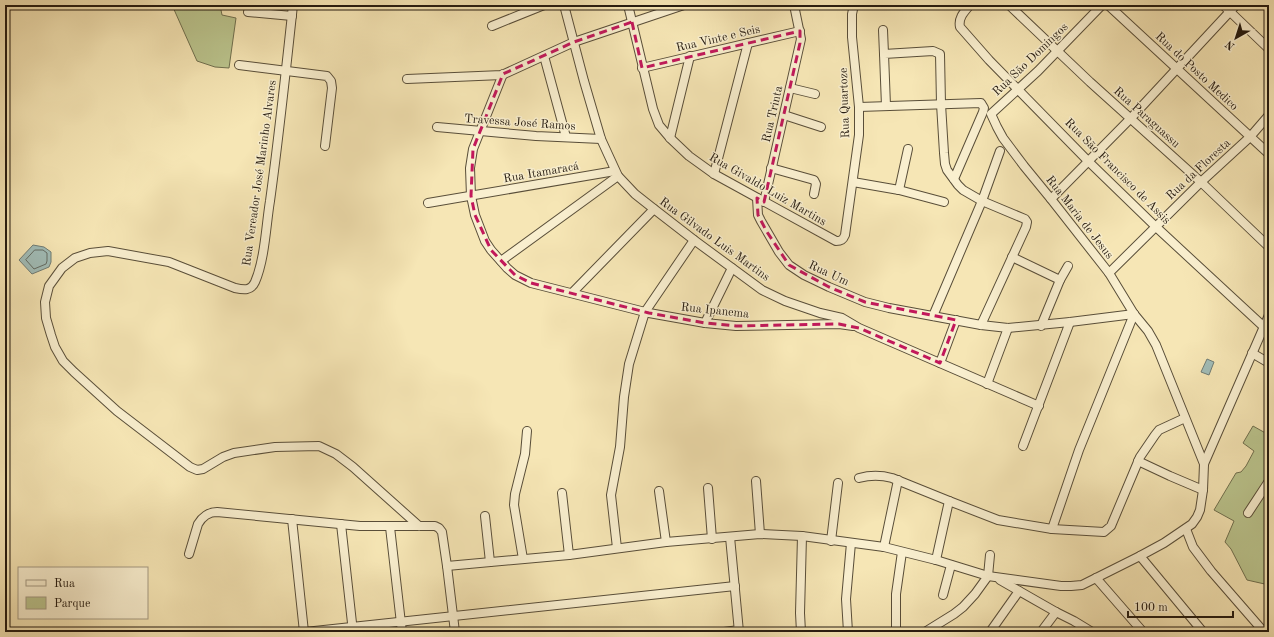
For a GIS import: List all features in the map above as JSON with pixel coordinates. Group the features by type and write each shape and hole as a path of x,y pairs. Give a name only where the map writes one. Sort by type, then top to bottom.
{"street":[{"name":"Rua Vereador José Marinho Alvares","path":"293,5 280,122 263,251 255,283 249,289 244,290 235,288 169,262 108,251 90,253 75,258 62,268 49,286 45,302 46,318 55,347 63,360 74,372 118,411 190,467 197,470 203,469 223,457 241,452 275,447 319,446 336,454 353,467 419,526"},
{"path":"492,26 544,5"},
{"name":"Rua Gilvado Luis Martins","path":"564,5 601,140 617,174 635,194 654,210 762,290 785,301 820,313 838,316 859,328 1039,406"},
{"name":"Rua Givaldo Luiz Martins","path":"628,5 653,109 659,125 670,138 689,156 714,174 836,241"},
{"path":"407,79 503,75 574,42 684,5"},
{"name":"Rua Trinta","path":"760,200 771,168 801,39 794,5"},
{"name":"Rua Quartoze","path":"836,241 840,241 845,235 859,135 859,107 852,37 852,14 854,5"},
{"name":"Rua Paraguassu","path":"1009,5 1090,82 1201,182 1269,247"},
{"name":"Rua São Domingos","path":"991,114 1058,50 1102,5"},
{"name":"Rua do Posto Medico","path":"1108,5 1269,154"},
{"path":"1223,5 1233,8 1269,49"},
{"name":"Rua São Francisco de Assis","path":"967,7 960,18 960,27 990,60 1088,162 1264,327"},
{"path":"1051,198 1131,118 1233,8"},
{"path":"248,12 292,16"},
{"path":"882,30 886,106"},
{"name":"Rua Vinte e Seis","path":"642,68 800,31"},
{"path":"714,174 748,43"},
{"path":"884,54 933,51 940,54 941,104 945,164 947,170 963,190 982,201 1025,219 1027,222 1026,228 981,325"},
{"path":"544,56 566,137"},
{"path":"670,138 690,56"},
{"path":"239,65 327,76 331,81 332,88 325,146"},
{"name":"Rua Ipanema","path":"503,75 479,131 473,150 470,168 471,196 475,216 485,241 514,275 531,283 645,312 705,323 736,326 839,324 859,328"},
{"path":"790,88 815,94"},
{"path":"859,107 981,103 984,108 954,179"},
{"name":"Rua Maria de Jesus","path":"991,114 1003,138 1109,273 1134,314 1148,331 1156,345 1204,464"},
{"path":"784,115 821,127"},
{"name":"Rua da Floresta","path":"1109,273 1201,182 1250,137 1269,115"},
{"name":"Travessa José Ramos","path":"437,127 601,140"},
{"path":"899,190 908,149"},
{"path":"933,316 982,201 1000,152"},
{"path":"771,168 814,180 816,184 814,194"},
{"path":"501,261 617,174"},
{"name":"Rua Itamaracá","path":"428,203 617,174"},
{"path":"853,182 899,190 944,202"},
{"name":"Rua Um","path":"760,200 758,214 767,232 784,259 798,272 865,302 956,320"},
{"path":"572,293 654,210"},
{"path":"617,548 612,495 620,447 624,397 629,364 645,312 694,240"},
{"path":"1012,258 1060,280"},
{"path":"1041,326 1060,280 1068,266"},
{"path":"705,323 732,268"},
{"path":"940,363 956,320 1008,328 1041,326 1134,314 1079,450 1052,529"},
{"path":"447,566 569,555 666,542 760,534 802,536 884,547 936,560 997,578 1072,586 1082,585 1140,556 1186,529 1197,518 1200,510 1203,490 1204,464 1269,314"},
{"path":"1023,446 1070,322"},
{"path":"987,384 1008,328"},
{"path":"1252,353 1269,363"},
{"path":"859,478 869,475 886,476 998,520 1052,529 1101,532 1111,526 1138,461 1151,440 1159,430 1185,418"},
{"path":"523,559 514,505 515,494 525,454 527,431"},
{"path":"1138,461 1203,490"},
{"path":"884,547 898,480"},
{"path":"756,481 760,534"},
{"path":"1248,513 1269,481"},
{"path":"831,540 838,483"},
{"path":"708,488 712,539"},
{"path":"660,491 666,542"},
{"path":"562,493 569,555"},
{"path":"936,560 949,501"},
{"path":"189,554 198,524 201,519 212,512 341,524 390,527 435,526 442,532 455,632"},
{"path":"485,516 490,562"},
{"path":"292,519 304,632 353,629 453,616 735,586"},
{"path":"341,524 353,629"},
{"path":"390,527 402,632"},
{"path":"1186,529 1193,547 1211,571 1264,632"},
{"path":"801,632 802,536"},
{"path":"724,632 739,631 730,537"},
{"path":"848,632 846,599 850,543"},
{"path":"896,632 896,594 902,552"},
{"path":"925,632 954,614 975,594 988,576 990,555"},
{"path":"1140,556 1203,632"},
{"path":"943,595 951,565"},
{"path":"997,578 1092,632"},
{"path":"1096,578 1143,632"},
{"path":"990,632 1019,591"},
{"path":"1042,632 1056,612"}],"highlighted area":[{"path":"632,22 642,68 800,31 800,43 764,202 757,198 758,215 767,232 789,265 829,287 865,302 956,320 940,363 859,328 839,324 736,326 705,323 649,313 531,283 515,275 491,250 475,215 471,196 473,149 503,74 574,42"}],"green space":[{"path":"172,5 220,5 222,15 236,18 229,68 215,67 197,61"},
{"path":"1253,426 1269,435 1269,585 1247,580 1231,549 1225,542 1234,521 1214,510 1236,473 1241,472 1246,466 1254,451 1243,443"}],"water":[{"path":"33,245 44,247 51,252 51,262 49,267 32,274 19,260"},
{"path":"1207,359 1214,362 1209,375 1201,372"}]}
